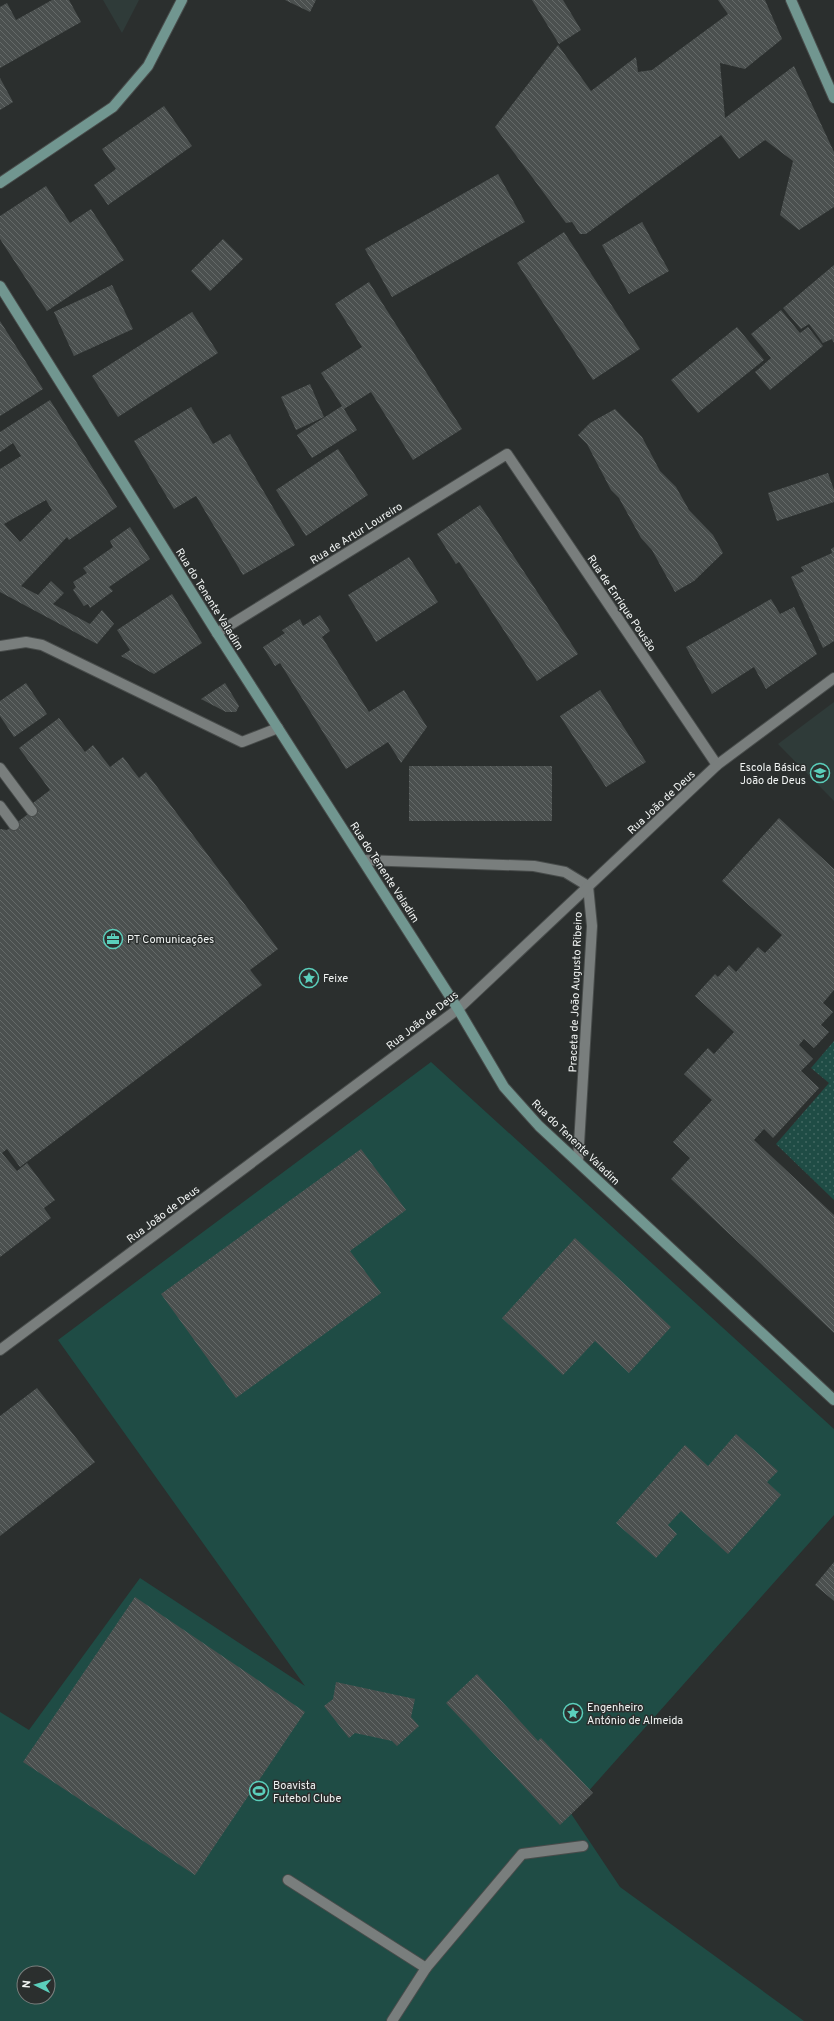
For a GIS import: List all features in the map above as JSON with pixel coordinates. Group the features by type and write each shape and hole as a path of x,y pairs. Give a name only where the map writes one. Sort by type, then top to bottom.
{"main road":[{"path":"0,183 112,107 148,66 182,0"},
{"path":"791,0 834,98"},
{"name":"Rua do Tenente Valadim","path":"0,286 278,728 458,1009 504,1087 539,1126 578,1160 834,1400"}],"street":[{"name":"Rua de Artur Loureiro","path":"218,633 507,454"},
{"name":"Rua de Enrique Pousão","path":"507,454 717,765"},
{"path":"0,646 10,643 26,642 42,645 242,742 278,728"},
{"name":"Rua João de Deus","path":"0,1350 458,1009 717,765 834,678"},
{"path":"0,768 32,811"},
{"path":"0,806 14,825"},
{"path":"363,860 534,866 564,872 588,886"},
{"name":"Praceta de João Augusto Ribeiro","path":"578,1160 592,926 588,886"},
{"path":"392,2021 426,1968 522,1854 583,1846"},
{"path":"288,1880 426,1968"}],"shaded area":[{"path":"103,0 139,0 122,33"},
{"name":"Escola Básica João de Deus","path":"834,702 834,801 778,744"}],"green space":[{"path":"834,1041 834,1200 776,1144 829,1083 811,1068"},
{"path":"431,1062 834,1429 834,1515 570,1812 620,1887 804,2021 0,2021 0,1712 29,1730 140,1578 305,1686 58,1340"}],"building":[{"path":"52,0 69,0 81,22 0,68 0,7 7,3 16,20"},
{"path":"285,0 316,0 310,12"},
{"path":"532,0 563,0 581,30 559,44"},
{"path":"718,0 765,0 782,39 745,69 720,63 725,118 794,66 834,152 834,207 799,230 780,215 793,161 765,140 739,159 721,135 586,234 580,234 572,222 566,223 495,127 558,45 591,91 636,57 638,72 652,70 728,14"},
{"path":"0,78 13,102 0,110"},
{"path":"164,106 192,146 108,205 94,185 116,169 102,149"},
{"path":"498,174 525,222 392,297 365,249"},
{"path":"46,186 70,223 91,209 124,260 47,311 0,239 0,216"},
{"path":"642,222 669,271 629,294 602,245"},
{"path":"564,232 640,349 593,380 517,263"},
{"path":"223,239 243,259 210,291 191,271"},
{"path":"834,265 834,343 832,339 823,343 809,324 801,329 783,308"},
{"path":"369,282 462,429 413,460 371,392 344,409 357,430 312,458 297,435 342,406 321,373 362,347 335,304"},
{"path":"112,285 133,329 74,356 54,312"},
{"path":"781,310 800,333 808,327 823,346 770,390 755,372 771,358 751,334"},
{"path":"192,312 218,353 118,417 92,376"},
{"path":"0,321 43,389 0,416"},
{"path":"737,327 764,360 698,413 671,380"},
{"path":"310,384 324,417 296,430 281,397"},
{"path":"50,400 117,507 69,540 67,537 21,586 38,595 51,581 64,593 53,604 90,624 102,610 114,624 97,644 0,592 0,469 21,456 13,443 0,452 0,432","holes":["46,500 52,510 20,542 4,524"]},
{"path":"191,407 213,444 230,434 295,545 243,575 196,496 174,509 134,441"},
{"path":"615,409 642,437 660,471 676,487 689,510 713,535 723,553 694,581 675,592 652,550 641,538 619,498 611,490 587,444 578,435 590,423"},
{"path":"338,449 368,495 306,536 276,490"},
{"path":"828,473 834,490 834,502 777,521 768,493"},
{"path":"480,505 578,654 537,681 459,562 456,564 437,534"},
{"path":"130,527 150,559 109,587 113,591 90,608 88,604 84,606 73,590 76,587 73,582 87,573 83,568 113,547 110,541"},
{"path":"834,547 834,641 823,648 791,577 804,571 801,567 832,553 831,549"},
{"path":"409,557 438,602 376,642 348,595"},
{"path":"172,594 202,643 154,674 121,656 130,650 117,630"},
{"path":"771,599 780,614 794,607 817,654 766,689 754,667 712,694 686,647"},
{"path":"320,615 330,631 322,637 369,712 404,690 427,727 401,763 388,742 346,769 280,663 275,666 263,647 285,633 282,630 300,619 303,626"},
{"path":"26,683 47,714 14,737 0,716 0,701"},
{"path":"225,683 239,706 236,712 226,712 201,699"},
{"path":"600,690 646,762 606,787 560,716"},
{"path":"59,718 85,752 93,745 110,767 123,757 139,778 146,772 278,949 250,970 262,985 20,1167 7,1149 2,1153 17,1171 27,1163 55,1200 44,1208 51,1218 0,1257 0,829 7,830 36,808 33,803 50,790 19,748"},
{"path":"409,766 552,766 552,821 409,821"},
{"path":"779,818 834,869 834,990 823,1003 833,1012 821,1025 829,1032 814,1048 804,1039 799,1045 813,1059 801,1071 819,1088 773,1138 764,1129 754,1140 834,1215 834,1333 671,1179 690,1158 673,1142 712,1100 684,1074 708,1048 714,1054 734,1032 695,996 715,974 718,977 729,965 736,972 758,947 765,953 782,935 722,881"},
{"path":"361,1149 406,1210 350,1251 381,1293 236,1398 161,1294"},
{"path":"575,1238 671,1327 629,1373 595,1341 563,1375 502,1318"},
{"path":"37,1388 95,1462 0,1536 0,1416"},
{"path":"736,1434 778,1471 767,1482 781,1495 728,1554 681,1511 668,1525 677,1534 656,1558 616,1523 685,1445 708,1466"},
{"path":"834,1562 834,1601 815,1585"},
{"path":"135,1597 305,1712 195,1875 23,1762"},
{"path":"477,1674 538,1741 541,1738 593,1793 560,1825 446,1703"},
{"path":"336,1682 415,1699 411,1717 419,1726 397,1746 392,1741 355,1733 349,1738 324,1706 333,1699"}],"place":[{"name":"Escola Básica João de Deus","path":"820,773"},
{"name":"PT Comunicações","path":"113,939"},
{"name":"Feixe","path":"309,978"},
{"name":"Engenheiro António de Almeida","path":"573,1713"},
{"name":"Boavista Futebol Clube","path":"259,1791"}]}
